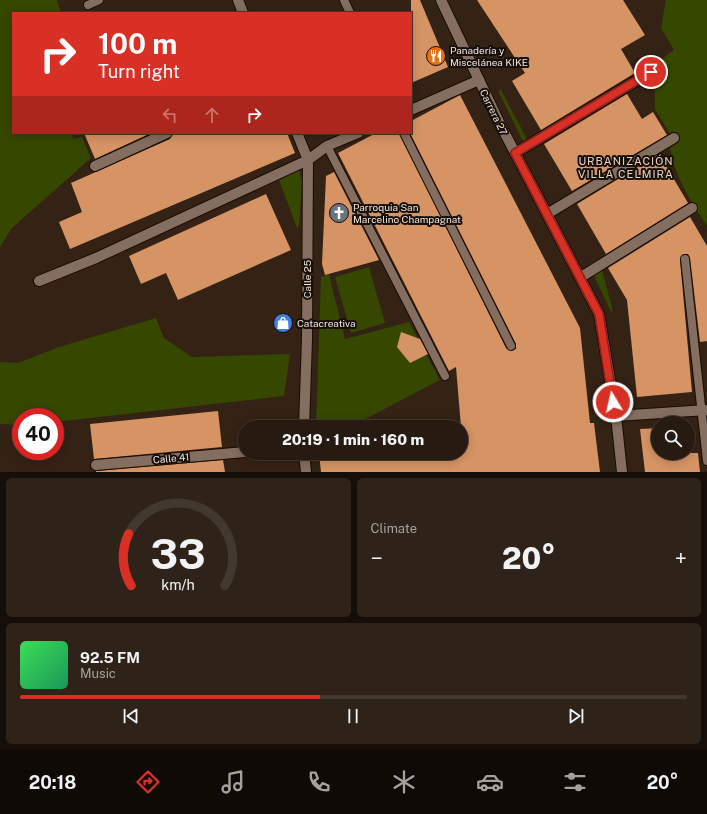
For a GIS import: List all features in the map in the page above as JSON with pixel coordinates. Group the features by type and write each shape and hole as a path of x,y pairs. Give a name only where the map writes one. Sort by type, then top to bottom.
{"street":[{"path":"238,0 243,12"},
{"name":"Carrera 27","path":"441,0 515,153 581,276 599,314 616,416 622,472"},
{"path":"515,153 651,72"},
{"path":"412,110 479,80"},
{"path":"95,166 165,134"},
{"name":"Calle 25","path":"296,134 308,160 307,340 304,420"},
{"path":"39,281 96,258 308,160 327,146 356,134"},
{"path":"547,214 674,138"},
{"path":"581,276 692,208"},
{"path":"616,416 704,411"},
{"name":"Calle 41","path":"96,465 238,453"},
{"path":"305,460 306,472"}],"lane":[{"path":"88,5 99,0"},
{"path":"344,0 350,12"},
{"path":"405,134 511,346"},
{"path":"327,146 445,376"},
{"path":"685,259 704,411 707,461"}],"green space":[{"path":"0,0 57,0 61,12 12,12 12,134 72,134 73,139 82,137 91,158 12,228 0,247"},
{"path":"666,0 707,0 707,226 684,189 672,159 670,148 678,142 673,133 671,136 655,109 655,76 652,66 674,50 661,28"},
{"path":"501,90 528,141 523,141 498,91"},
{"path":"299,169 302,183 299,226 297,228 276,172"},
{"path":"369,267 385,323 351,333 335,277"},
{"path":"602,270 612,308 612,314 595,278 595,275"},
{"path":"329,274 345,339 409,322 440,380 363,420 316,420 321,277"},
{"path":"156,318 164,338 192,357 290,354 284,396 64,421 64,408 12,408 12,425 0,424 0,362 18,363 59,347"}],"building":[{"path":"411,0 420,0 448,67 412,83 412,12"},
{"path":"477,0 623,0 645,35 621,49 635,73 541,130 512,81 525,73"},
{"path":"627,94 642,119 653,112 667,135 572,191 544,144"},
{"path":"460,95 580,328 590,423 594,423 600,472 321,472 320,460 468,460 468,420 460,420 456,367 449,371 338,153 374,134 399,134 506,348 511,351 516,349 516,344 411,134 412,134 412,120"},
{"path":"84,134 149,134 95,159"},
{"path":"172,134 287,134 295,153 70,249 59,222 82,212 71,183 170,139"},
{"path":"659,154 688,203 606,254 577,204"},
{"name":"Parroquia San Marcelino Champagnat","path":"334,172 379,260 325,275 322,264 326,176"},
{"path":"266,194 291,250 178,300 166,273 141,284 129,256"},
{"path":"690,217 707,246 707,341 700,342 690,258 688,254 684,254 680,260 692,392 637,397 627,300 608,268"},
{"path":"401,332 420,339 428,354 410,363 397,347"},
{"path":"218,411 222,447 94,459 90,424"},
{"path":"651,428 651,460 695,460 695,453 698,453 700,472 645,472 640,429"},
{"path":"223,460 225,472 96,472 96,471"}],"place":[{"name":"Panadería y Miscelánea KIKE","path":"436,56"},
{"name":"Parroquia San Marcelino Champagnat","path":"339,213"},
{"name":"Catacreativa","path":"283,323"}],"district":[{"name":"URBANIZACIÓN VILLA CELMIRA","path":"626,167"}],"route":[{"path":"613,402 599,314 581,276 515,153 651,72"}]}
